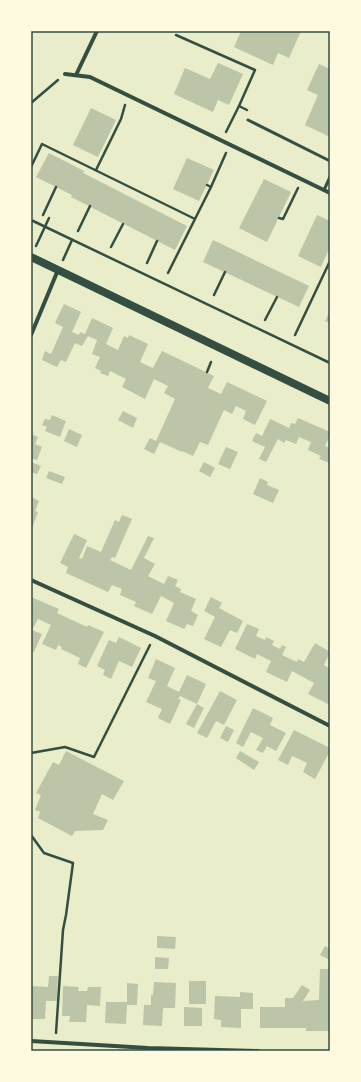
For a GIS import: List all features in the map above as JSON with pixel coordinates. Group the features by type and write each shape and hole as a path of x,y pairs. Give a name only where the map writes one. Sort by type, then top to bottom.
{"main road":[{"path":"31,257 330,401"}],"street":[{"path":"76,75 97,31"},
{"path":"65,74 90,77 330,193"},
{"path":"31,335 59,270"},
{"path":"31,580 155,636 330,726"},
{"path":"31,1042 148,1048 258,1051"}],"lane":[{"path":"248,120 330,161"},
{"path":"324,190 330,177"}],"path":[{"path":"176,35 255,70 222,141"},
{"path":"31,103 65,74"},
{"path":"239,106 253,112"},
{"path":"96,170 121,119"},
{"path":"31,167 42,144 195,219"},
{"path":"168,273 211,187 229,144"},
{"path":"279,218 283,220 302,179"},
{"path":"207,185 211,187"},
{"path":"43,215 56,187"},
{"path":"78,231 90,206"},
{"path":"31,257 49,218"},
{"path":"31,220 330,364"},
{"path":"111,247 123,224"},
{"path":"59,270 72,240"},
{"path":"147,264 158,241"},
{"path":"295,335 330,260"},
{"path":"214,295 225,272"},
{"path":"265,320 277,297"},
{"path":"207,372 211,362"},
{"path":"31,753 65,746 94,757 155,636"},
{"path":"31,835 44,853 73,863 63,930 55,1043"}],"building":[{"path":"241,31 301,31 289,58 278,53 273,65 234,47"},
{"path":"218,63 243,74 229,105 218,100 213,112 174,94 185,68 210,79"},
{"path":"319,64 330,69 330,137 305,125 318,95 307,90"},
{"path":"91,108 116,120 98,157 73,145"},
{"path":"49,153 84,171 83,173 187,226 175,250 71,197 72,195 36,177"},
{"path":"187,158 214,170 199,201 173,189"},
{"path":"264,179 291,192 267,242 239,228"},
{"path":"317,215 330,221 330,247 321,267 298,256"},
{"path":"213,240 309,286 299,307 203,262"},
{"path":"64,304 81,312 72,332 79,335 80,332 85,334 92,318 113,328 106,344 118,350 124,336 128,338 129,335 148,344 140,362 146,365 153,368 162,351 214,376 208,388 221,394 227,382 267,401 255,425 243,419 246,411 236,406 232,414 224,410 208,445 200,442 193,456 160,442 154,454 144,449 150,438 156,441 175,399 164,393 168,386 154,379 145,399 122,387 126,379 110,371 108,376 100,373 101,371 95,368 100,357 92,354 97,340 88,336 82,346 75,343 66,362 61,360 57,367 42,360 45,351 51,354 63,327 55,323"},
{"path":"330,311 330,323 325,321"},
{"path":"123,411 137,418 133,428 118,420"},
{"path":"52,415 66,421 60,437 45,431 47,427 42,425 45,419 50,420"},
{"path":"298,418 330,432 325,446 330,448 330,463 319,459 321,456 308,450 311,442 299,437 296,444 286,440 284,443 278,439 266,462 259,459 265,447 252,441 256,433 262,436 270,419 289,428 291,423 295,424"},
{"path":"69,429 82,435 77,447 64,441"},
{"path":"31,434 38,437 35,444 42,447 37,460 31,458"},
{"path":"226,447 238,452 230,469 218,464"},
{"path":"31,462 41,466 37,474 31,472"},
{"path":"204,462 215,468 210,477 199,471"},
{"path":"49,471 65,477 62,484 46,478"},
{"path":"260,478 268,482 267,485 279,490 273,503 253,494"},
{"path":"31,497 39,501 35,511 38,512 32,528 31,527"},
{"path":"122,515 132,519 115,558 112,557 110,560 131,570 148,536 154,538 144,558 155,564 148,576 164,584 168,576 178,580 175,586 181,589 180,592 196,599 191,611 198,615 193,626 187,624 184,629 166,621 174,603 161,596 152,614 134,606 136,602 120,595 122,589 112,585 108,592 66,573 68,567 60,563 74,534 87,540 79,558 82,559 87,546 101,552 115,520 119,522"},
{"path":"31,597 59,609 57,613 87,627 88,625 104,632 86,668 78,664 80,658 61,649 62,647 58,645 56,650 42,644 51,625 38,619 32,630 42,634 34,652 31,651"},
{"path":"211,597 222,603 219,608 243,621 237,633 230,630 221,647 204,639 215,617 204,611"},
{"path":"247,624 259,629 256,636 265,640 266,637 274,641 272,645 280,649 282,645 286,647 282,655 297,662 298,659 304,662 315,643 330,652 324,665 330,669 330,705 308,694 314,683 292,671 287,682 266,672 271,661 257,654 255,659 235,649"},
{"path":"119,637 141,648 132,667 119,661 111,679 103,675 105,670 97,666 109,640 116,643"},
{"path":"156,659 175,668 167,686 179,692 187,675 206,684 197,704 180,696 178,699 181,700 170,724 158,718 162,709 146,702 156,681 148,678"},
{"path":"220,691 237,700 224,725 216,721 207,738 197,733"},
{"path":"197,704 204,708 194,728 186,724"},
{"path":"253,708 273,718 270,725 286,733 276,751 267,746 263,753 256,750 263,738 251,732 243,747 236,743"},
{"path":"226,726 234,730 228,742 220,738"},
{"path":"294,730 330,748 330,751 315,779 303,772 307,763 292,756 288,765 278,760"},
{"path":"66,751 124,781 113,800 102,794 93,814 108,820 103,830 75,831 72,836 38,818 40,812 35,810 41,795 36,793 53,762 59,765"},
{"path":"240,751 259,762 254,770 236,758"},
{"path":"157,936 176,937 175,949 157,948"},
{"path":"325,946 330,949 330,960 320,955"},
{"path":"155,957 169,958 168,969 155,969"},
{"path":"320,969 330,969 330,1031 306,1031 306,1028 260,1028 260,1007 285,1007 285,998 293,998 302,985 310,990 303,1001 319,1000"},
{"path":"49,976 58,976 57,1001 46,1001 45,1019 31,1019 31,986 48,987"},
{"path":"189,981 206,981 206,1004 189,1004"},
{"path":"154,982 176,983 175,1008 163,1008 162,1026 143,1025 144,1005 151,1005 151,995 153,995"},
{"path":"127,983 138,984 137,1005 127,1005 126,1024 105,1023 106,1002 127,1002"},
{"path":"63,986 79,987 78,991 87,991 88,987 101,987 100,1006 87,1005 86,1022 69,1022 70,1016 62,1016"},
{"path":"240,992 253,993 253,1009 241,1009 241,1028 221,1027 221,1020 214,1019 215,996 240,997"},
{"path":"184,1007 202,1008 202,1026 184,1026"}]}
